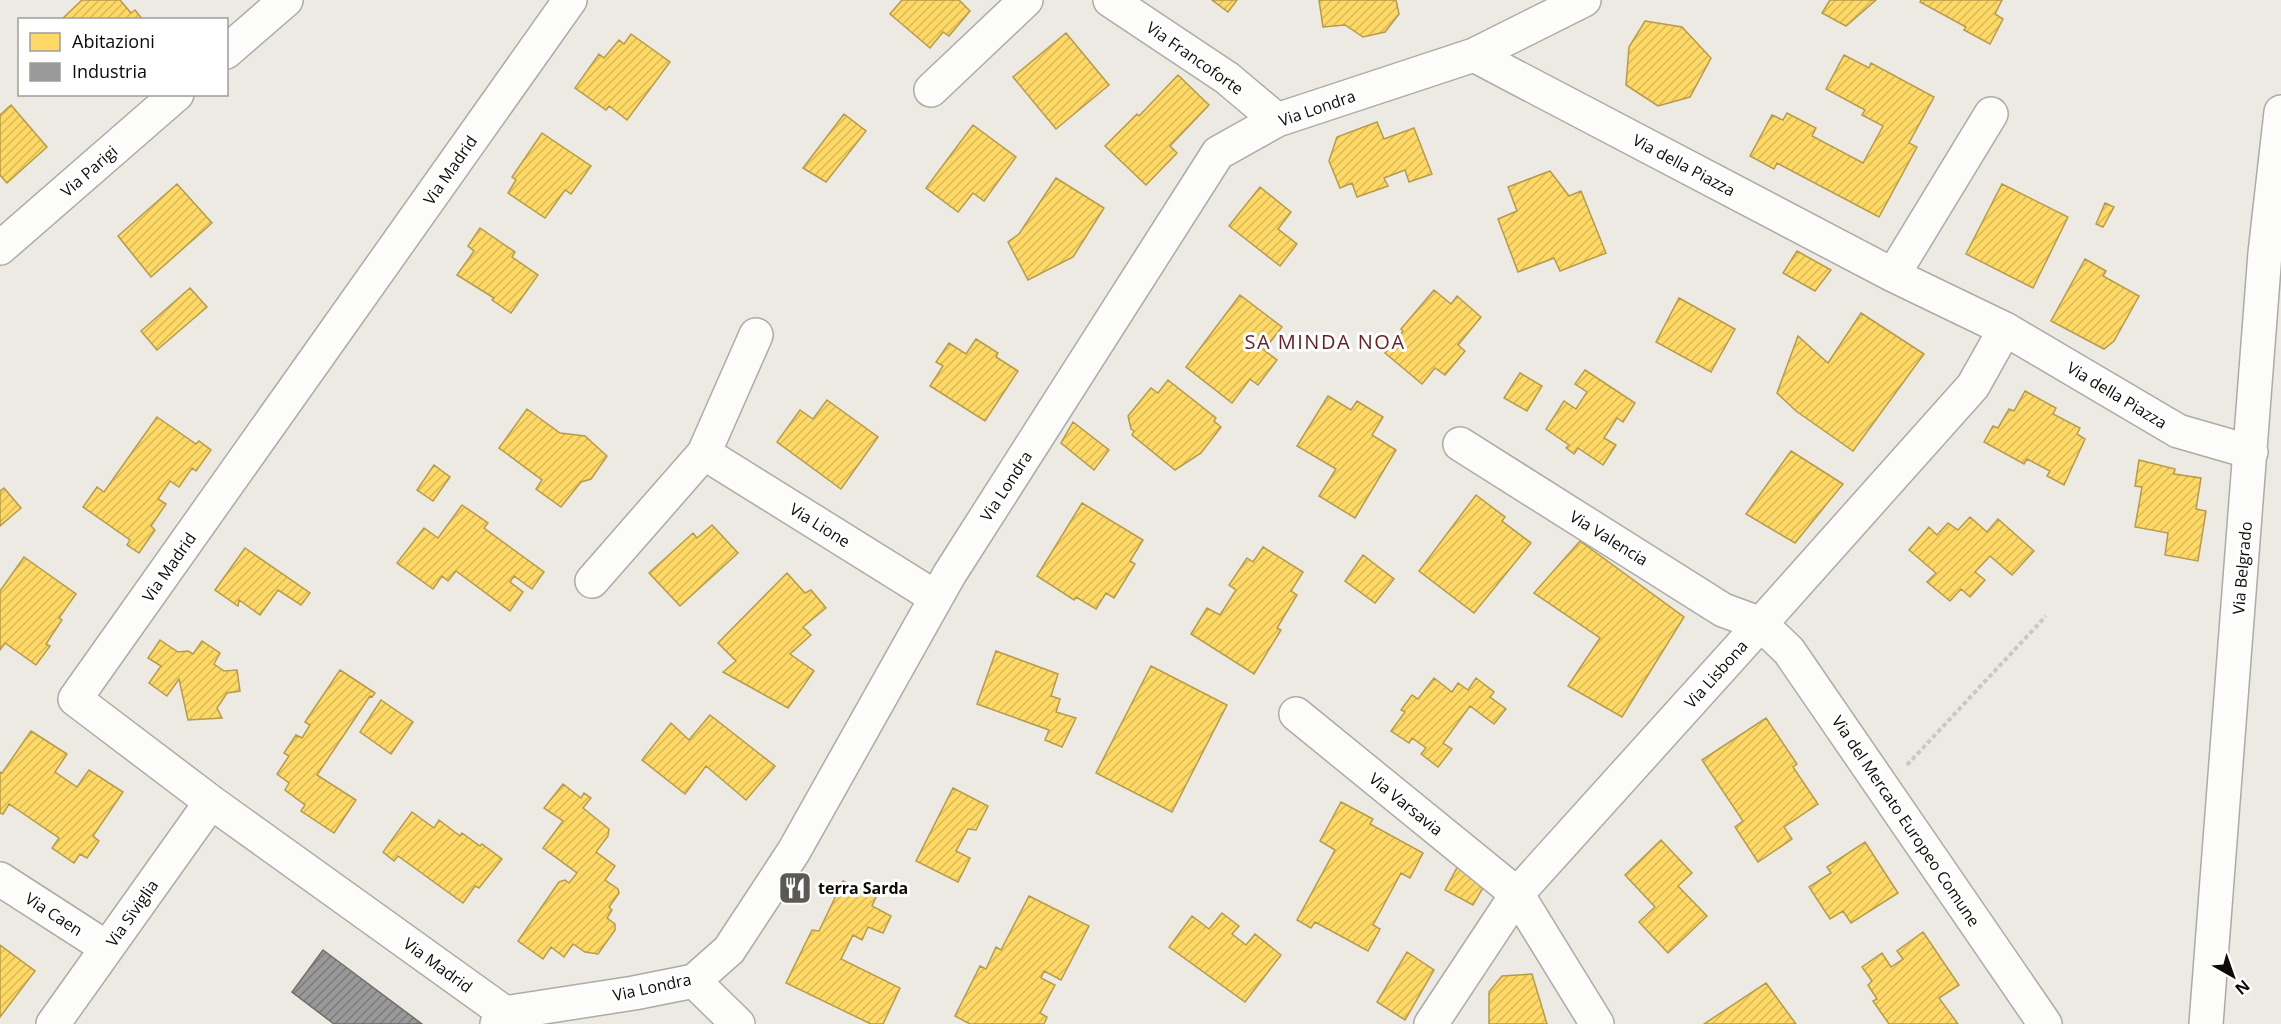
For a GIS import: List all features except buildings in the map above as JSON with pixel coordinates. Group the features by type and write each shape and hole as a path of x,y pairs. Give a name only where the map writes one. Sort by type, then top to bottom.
{"street":[{"path":"228,50 286,0"},
{"name":"Via Madrid","path":"501,1018 75,699 570,0"},
{"path":"931,90 1026,0"},
{"name":"Via Francoforte","path":"1110,0 1227,78 1277,120"},
{"name":"Via Londra","path":"501,1018 694,981 729,950 794,851 935,597 1218,153 1277,120 1474,55 1584,0"},
{"name":"Via della Piazza","path":"1474,55 1893,275 2006,330 2178,431 2251,452"},
{"name":"Via Parigi","path":"0,248 175,96"},
{"name":"Via Belgrado","path":"2206,1024 2251,452 2273,254 2281,112"},
{"path":"1893,275 1991,114"},
{"name":"Via Lisbona","path":"1431,1024 1516,894 1761,624 1972,386 2006,330"},
{"path":"592,580 704,453 756,335"},
{"name":"Via Valencia","path":"1460,444 1723,610 1761,624"},
{"name":"Via Lione","path":"704,453 935,597"},
{"name":"Via del Mercato Europeo Comune","path":"1761,624 1790,651 2045,1024"},
{"name":"Via Varsavia","path":"1296,714 1516,894 1597,1024"},
{"name":"Via Siviglia","path":"53,1024 211,802"},
{"name":"Via Caen","path":"0,879 107,948"},
{"path":"694,981 738,1024"}],"path":[{"path":"1884,790 2046,616"}],"place":[{"name":"terra Sarda","path":"795,888"}],"district":[{"name":"SA MINDA NOA","path":"1325,342"}]}
